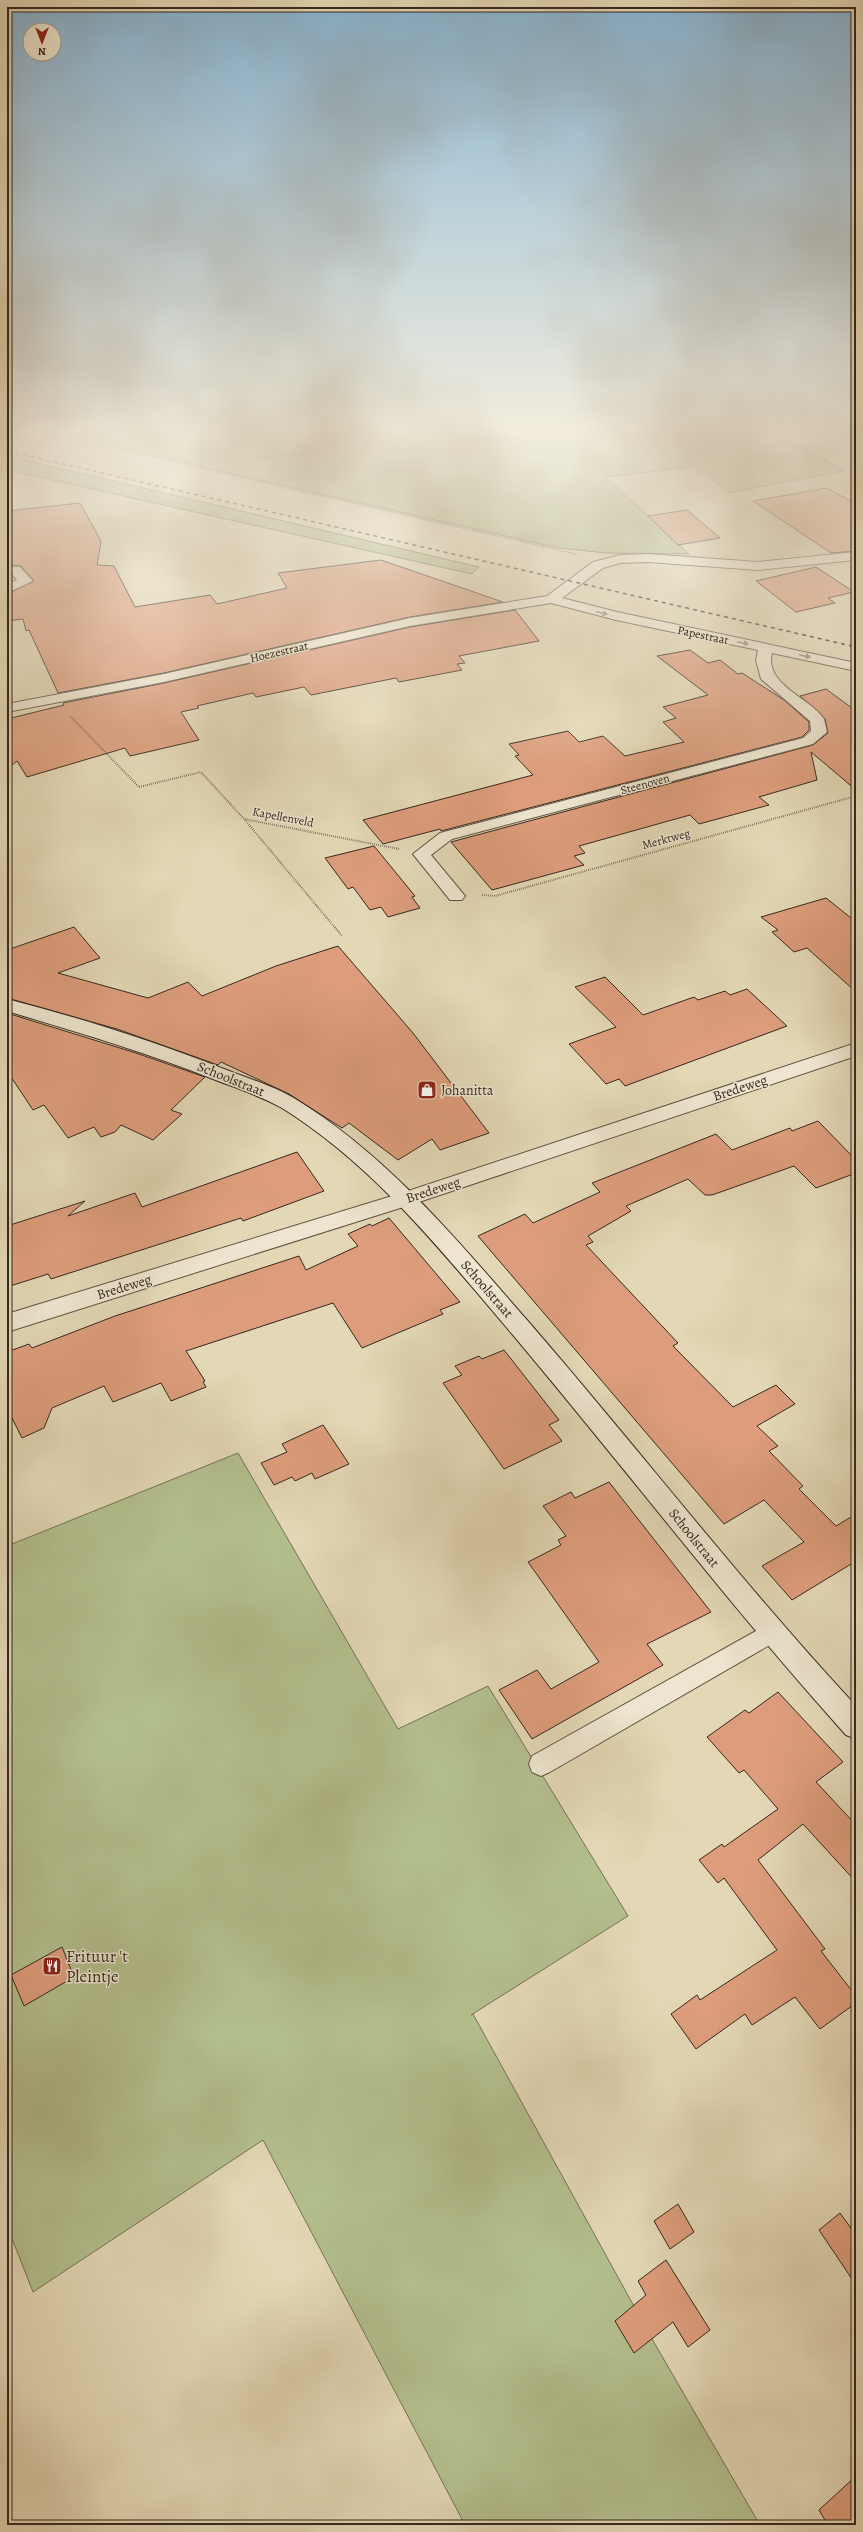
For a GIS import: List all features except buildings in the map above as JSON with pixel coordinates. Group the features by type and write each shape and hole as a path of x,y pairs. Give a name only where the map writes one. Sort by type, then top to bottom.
{"street":[{"path":"551,599 598,566 620,559 648,558 758,566 856,556"},
{"path":"7,570 15,570 26,581 7,589"},
{"name":"Papestraat","path":"551,599 616,616 856,667"},
{"name":"Hoezestraat","path":"7,708 164,678 410,622 551,599"},
{"name":"Steenoven","path":"421,854 446,836 808,741 819,732 817,719 766,676 763,660 766,648"},
{"path":"421,854 456,896"},
{"name":"Schoolstraat","path":"7,1005 114,1037 210,1070 287,1102 357,1151 409,1198 531,1340 803,1670 856,1726"},
{"name":"Bredeweg","path":"7,1323 409,1198 856,1049"}],"lane":[{"path":"541,1764 772,1632"}],"path":[{"path":"544,546 574,553 598,566"},
{"name":"Kapellenveld","path":"55,699 139,787 201,772 244,819 421,854"},
{"name":"Merktweg","path":"481,895 495,896 856,796"},
{"path":"244,819 342,936"}],"green space":[{"path":"348,546 390,546 479,567 472,574"},
{"path":"551,546 681,546 689,554 606,553"},
{"path":"238,1453 398,1729 488,1686 628,1916 471,2015 473,2014 652,2339 760,2525 465,2525 263,2140 33,2292 7,2226 7,1546"}],"railway":[{"path":"419,546 856,647"}],"place":[{"name":"Johanitta","path":"427,1090"},
{"name":"Frituur 't Pleintje","path":"52,1966"}]}
